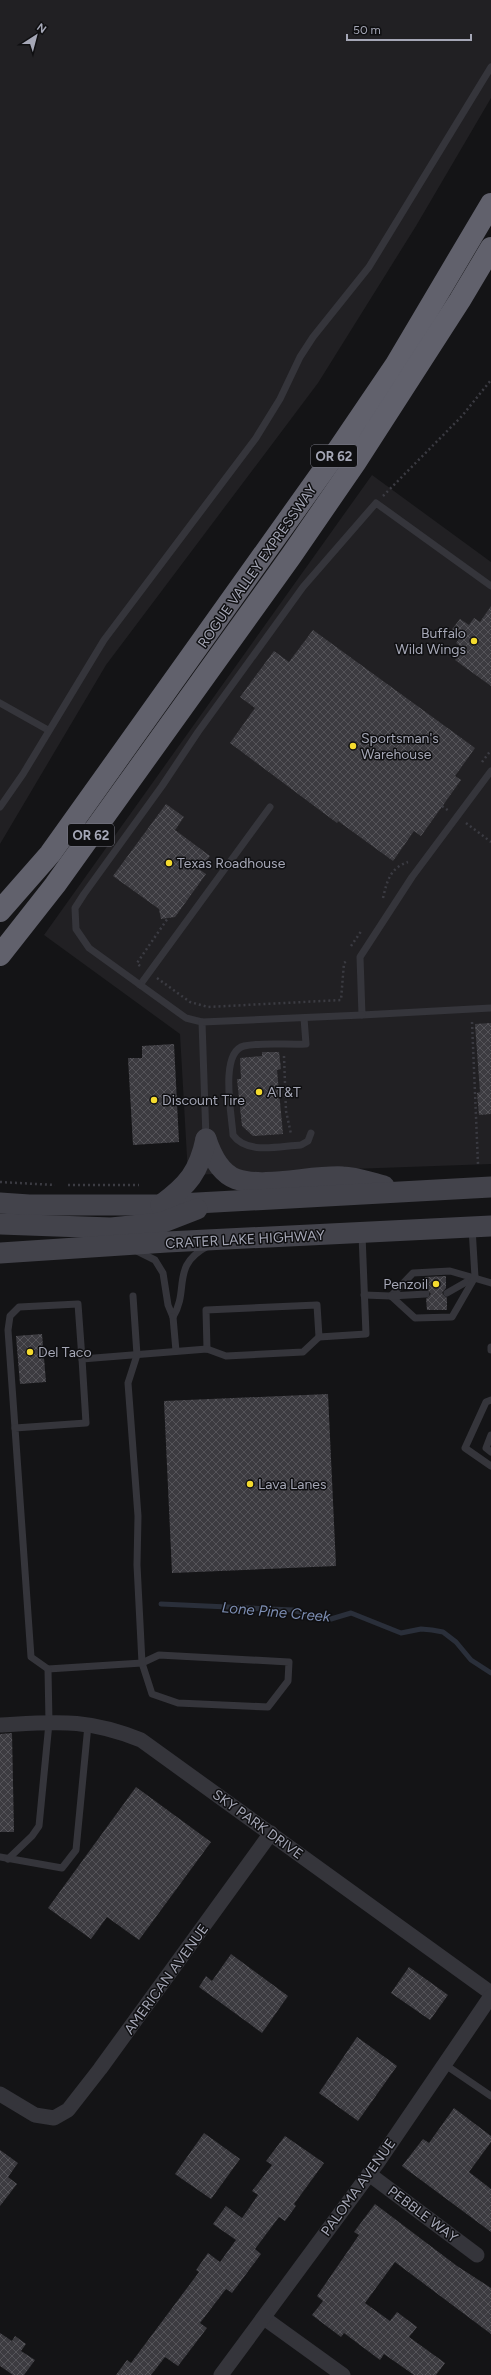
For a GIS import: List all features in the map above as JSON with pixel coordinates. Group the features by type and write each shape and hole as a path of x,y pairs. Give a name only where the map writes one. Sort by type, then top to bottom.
{"highway":[{"name":"ROGUE VALLEY EXPRESSWAY","path":"0,911 54,848 338,450 395,366 491,204"},
{"name":"ROGUE VALLEY EXPRESSWAY","path":"0,955 59,879 291,556 355,463 460,300 491,248"}],"main road":[{"path":"206,1139 211,1153 223,1170 235,1178 252,1182 344,1177 408,1191"},
{"path":"161,1205 183,1189 196,1172 202,1158 206,1139"},
{"path":"0,1203 37,1206 161,1205 491,1187"},
{"path":"0,1224 111,1228 161,1224 212,1202"},
{"name":"CRATER LAKE HIGHWAY","path":"0,1253 482,1226"}],"street":[{"name":"SKY PARK DRIVE","path":"0,1725 49,1723 88,1724 114,1730 141,1740 491,1994"},
{"name":"AMERICAN AVENUE","path":"0,2094 35,2115 54,2118 68,2110 100,2069 271,1833"},
{"name":"PALOMA AVENUE","path":"221,2375 369,2174 491,1994"},
{"name":"PEBBLE WAY","path":"369,2174 477,2255"},
{"path":"264,2318 343,2375"}],"lane":[{"path":"0,807 23,774 48,730 104,640 268,420 306,348 369,267 491,67"},
{"path":"491,586 376,503 303,587 198,732 162,786 75,908 76,929 89,948 186,1018 202,1022 491,1008"},
{"path":"0,703 48,730"},
{"path":"362,1015 360,957 412,877 491,771"},
{"path":"140,985 270,806"},
{"path":"304,1018 306,1044 243,1046 234,1054 230,1062 229,1085 233,1135 239,1143 247,1147 301,1145 308,1141 311,1132"},
{"path":"202,1022 206,1139"},
{"path":"391,1296 415,1318 452,1317 475,1277 482,1226"},
{"path":"82,1360 208,1349 226,1356 303,1352 319,1337 366,1334 362,1233"},
{"path":"173,1317 180,1306 182,1273 190,1260 203,1248 217,1241"},
{"path":"126,1245 155,1260 163,1273 168,1305 173,1317 176,1351"},
{"path":"391,1296 413,1273 450,1271 475,1277 491,1283"},
{"path":"446,1293 475,1277"},
{"path":"364,1295 391,1296 426,1294"},
{"path":"15,1428 86,1424 78,1304 19,1307 10,1316 8,1330 31,1657 48,1670 142,1663 159,1655 289,1662 288,1681 268,1707 178,1703 152,1694 142,1663 137,1565 138,1516 128,1383 137,1355 133,1296"},
{"path":"208,1349 206,1310 317,1305 319,1337"},
{"path":"491,1400 486,1402 465,1448 491,1466"},
{"path":"491,1435 486,1448 491,1452"},
{"path":"8,1858 32,1836 39,1826 49,1723 48,1670"},
{"path":"0,1857 62,1868 76,1850 88,1724"},
{"path":"444,2064 491,2096"}],"path":[{"path":"376,503 462,416 491,380"},
{"path":"478,768 491,750"},
{"path":"443,816 452,804"},
{"path":"383,900 388,879 397,866 409,862"},
{"path":"168,918 137,963 190,1002 208,1007 341,1000 344,963 348,958"},
{"path":"349,952 366,924"},
{"path":"472,1022 478,1164"},
{"path":"284,1045 286,1110 291,1130 292,1145"},
{"path":"0,1182 59,1185"},
{"path":"66,1185 144,1185"}],"shaded area":[{"path":"0,0 491,0 491,98 416,226 318,383 106,665 0,844"},
{"path":"372,475 491,562 491,1164 188,1175 180,1034 44,935"}],"building":[{"path":"491,606 491,686 455,660 463,648 456,643 459,639 450,632 460,619 469,625 474,618 480,622"},
{"name":"Sportsman's Warehouse","path":"313,630 475,748 455,776 461,780 421,836 414,831 393,861 338,821 337,823 230,743 255,708 240,697 274,651 289,662"},
{"name":"Texas Roadhouse","path":"166,804 184,817 175,830 210,856 200,870 206,874 175,917 161,919 159,909 113,876"},
{"path":"491,1023 491,1114 479,1115 477,1093 480,1092 475,1024"},
{"name":"Discount Tire","path":"174,1044 179,1142 133,1145 128,1058 142,1058 142,1046"},
{"path":"262,1052 279,1052 281,1069 277,1070 283,1134 253,1136 242,1126 237,1079 241,1079 240,1058 262,1056"},
{"name":"Penzoil","path":"446,1276 446,1288 442,1293 447,1298 447,1310 427,1310 426,1299 431,1294 426,1289 425,1277"},
{"path":"42,1334 46,1382 20,1384 16,1336"},
{"name":"Lava Lanes","path":"328,1394 336,1566 172,1573 164,1401"},
{"path":"12,1733 14,1832 0,1832 0,1734"},
{"path":"136,1787 211,1842 139,1940 107,1917 91,1939 48,1908"},
{"path":"231,1954 288,1996 262,2033 199,1987 206,1976 212,1981"},
{"path":"409,1967 448,1995 430,2020 391,1993"},
{"path":"357,2037 397,2066 358,2121 319,2093"},
{"path":"454,2108 491,2136 491,2142 469,2172 491,2189 491,2232 402,2166 423,2139 429,2143"},
{"path":"204,2133 240,2159 211,2199 175,2174"},
{"path":"285,2136 324,2163 294,2204 296,2206 285,2221 279,2217 255,2249 261,2254 232,2293 226,2289 200,2323 207,2328 178,2366 165,2357 151,2375 116,2375 127,2360 131,2363 199,2272 196,2270 208,2253 220,2262 236,2240 213,2224 226,2206 242,2218 258,2195 252,2191 272,2165 266,2161"},
{"path":"0,2150 18,2163 8,2177 17,2184 0,2206"},
{"path":"375,2204 457,2266 491,2288 491,2334 395,2262 365,2303 390,2321 397,2312 417,2327 409,2337 445,2363 436,2375 414,2375 384,2354 380,2360 344,2333 341,2337 312,2315 323,2301 317,2296 359,2235 354,2232"},
{"path":"0,2333 12,2341 15,2336 26,2344 21,2351 35,2360 24,2375 13,2375 0,2366"}],"waterway":[{"name":"Lone Pine Creek","path":"161,1604 293,1610 318,1618 331,1619 351,1613 401,1633 421,1629 443,1632 456,1642 471,1660 491,1673"}],"place":[{"name":"Buffalo Wild Wings","path":"474,641"},
{"name":"Sportsman's Warehouse","path":"353,746"},
{"name":"Texas Roadhouse","path":"169,863"},
{"name":"AT&T","path":"259,1092"},
{"name":"Discount Tire","path":"154,1100"},
{"name":"Penzoil","path":"436,1284"},
{"name":"Del Taco","path":"30,1352"},
{"name":"Lava Lanes","path":"250,1484"}]}
